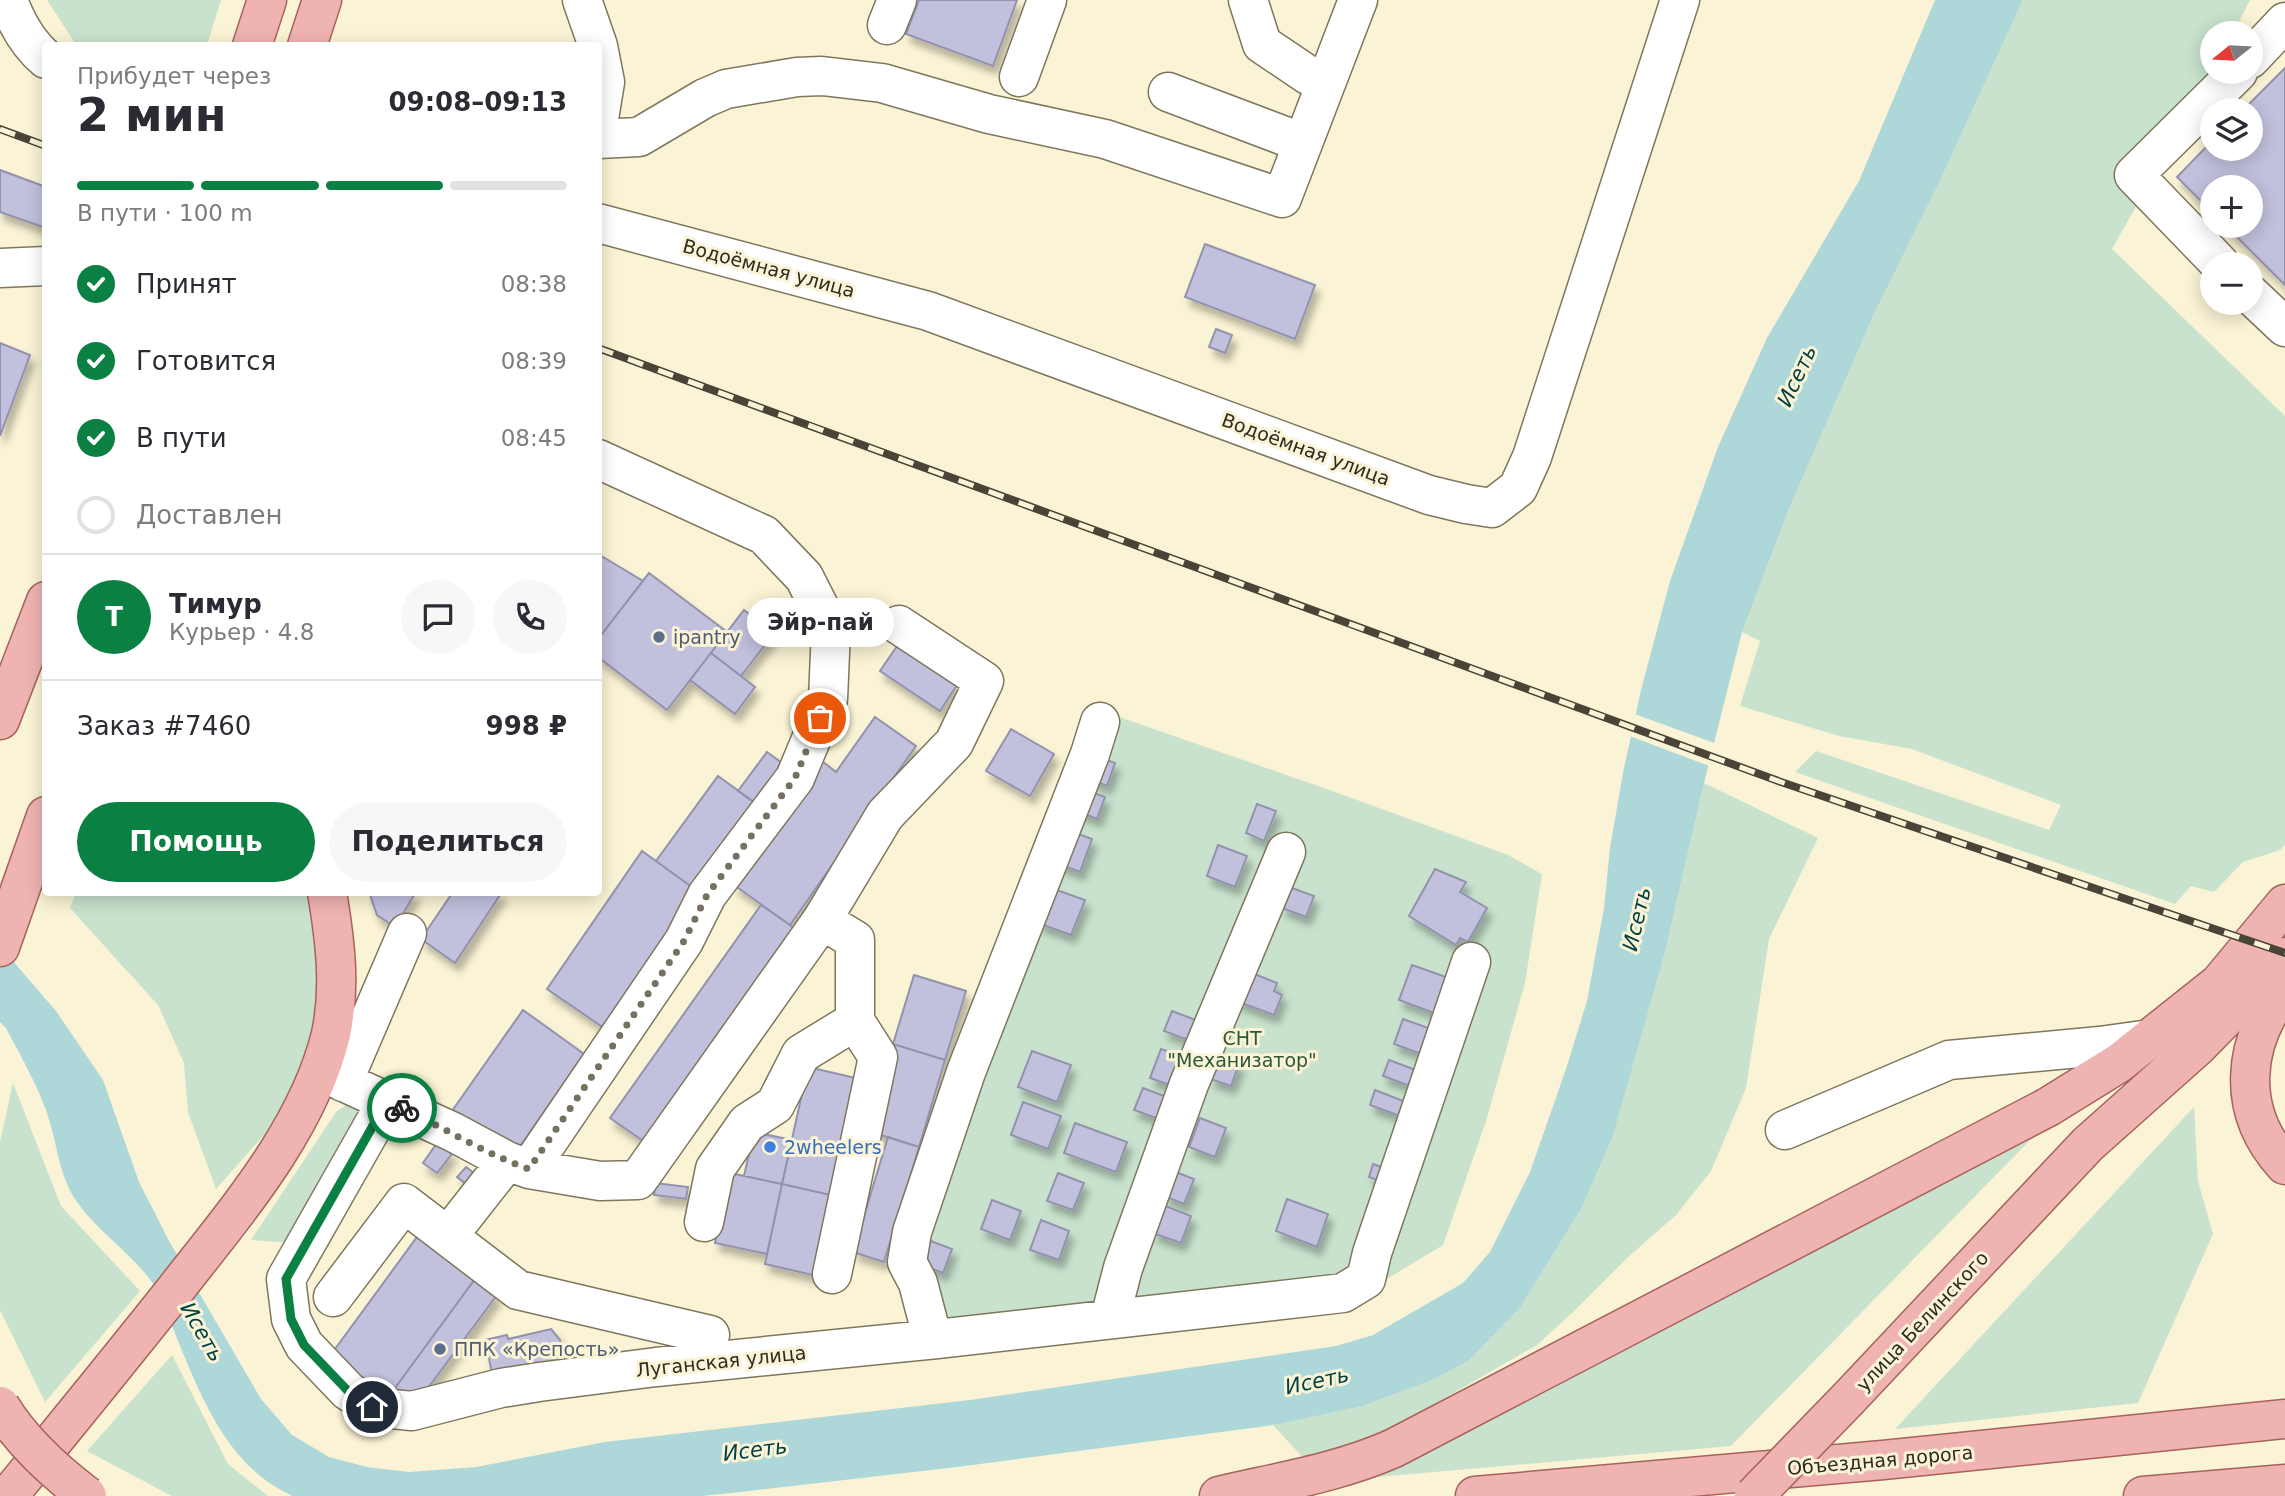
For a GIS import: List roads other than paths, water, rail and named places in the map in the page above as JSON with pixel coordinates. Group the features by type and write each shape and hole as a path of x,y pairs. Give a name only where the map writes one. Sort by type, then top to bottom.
{"main road":[{"path":"253,42 267,0"},
{"path":"308,42 322,0"},
{"path":"0,720 42,611"},
{"path":"0,947 42,827"},
{"path":"23,882 42,856"},
{"path":"8,1496 232,1217 332,1077 331,1034 338,996 334,931 328,896"},
{"path":"1219,1496 1325,1473 1394,1448 2048,1107 2119,1063 2217,985 2285,904"},
{"name":"улица Белинского","path":"2084,1148 2198,1046 2285,957"},
{"name":"улица Белинского","path":"1754,1496 2084,1148 2217,985"},
{"path":"2285,989 2264,1019 2256,1041 2250,1062 2250,1095 2256,1120 2267,1143 2285,1165"},
{"path":"1789,1496 1831,1443 1849,1398"},
{"path":"0,1406 13,1427 49,1464 87,1496"},
{"name":"Объездная дорога","path":"1475,1496 1883,1461 2285,1419"},
{"path":"2143,1496 2285,1484"}],"street":[{"path":"8,0 14,18 34,49 42,56"},
{"path":"582,0 597,42"},
{"path":"1019,77 1047,0"},
{"path":"1248,0 1262,44 1308,75 1327,79"},
{"path":"602,139 639,137 705,98 726,89 797,76 822,76 882,83 989,114 1105,139 1282,198 1358,0"},
{"name":"Водоёмная улица","path":"602,224 928,311 1429,495 1466,505 1492,508 1518,488 1532,457 1681,0"},
{"path":"2263,45 2285,22"},
{"path":"602,67 605,82 602,100"},
{"path":"2208,252 2134,175 2226,84"},
{"path":"1168,92 1303,143"},
{"path":"0,268 42,266"},
{"path":"2263,306 2285,327"},
{"path":"448,1236 518,1165 684,941 707,895 795,778 828,699 831,629 804,577 764,535 602,461"},
{"path":"407,933 332,1077 518,1165 600,1181 638,1180 822,920 885,815 954,743 984,681 899,625"},
{"path":"937,1339 929,1325 918,1283 907,1262 912,1232 966,1072 1090,754 1100,722"},
{"path":"1111,1318 1123,1268 1189,1084 1286,852"},
{"path":"822,920 855,940 855,1021 878,1057 832,1274"},
{"name":"Луганская улица","path":"387,1101 286,1279 291,1319 304,1345 348,1391 372,1407 412,1411 501,1388 656,1367 937,1339 1343,1293 1366,1279 1372,1253 1471,962"},
{"path":"704,1222 715,1169 747,1123 775,1105 801,1054 855,1021"},
{"path":"1785,1130 1949,1060 2150,1039"},
{"path":"332,1297 404,1203 518,1290 710,1335"}],"water":[{"name":"Исеть","path":"1935,0 2023,0 1938,185 1874,314 1789,509 1742,632 1666,948 1613,1135 1581,1209 1520,1308 1469,1360 1434,1379 1362,1406 1273,1425 957,1467 701,1496 292,1496 267,1482 244,1461 213,1417 200,1392 157,1290 139,1266 86,1214 67,1184 42,1101 6,1028 0,1022 0,946 56,1011 103,1080 139,1182 169,1241 261,1399 292,1435 329,1457 367,1467 409,1472 476,1467 605,1442 970,1400 1336,1346 1373,1335 1463,1283 1490,1252 1530,1172 1587,1001 1604,908 1610,848 1623,773 1641,690 1670,581 1718,447 1767,338 1859,181"}],"railway":[{"path":"0,129 42,145"},
{"path":"602,349 1781,782 2285,953"}],"place":[{"name":"ipantry","path":"659,637"},
{"name":"Эйр-пай","path":"820,718"},
{"name":"2wheelers","path":"770,1147"},
{"name":"ППК «Крепость»","path":"440,1349"}],"park label":[{"name":"СНТ \"Механизатор\"","path":"1242,1049"}]}
